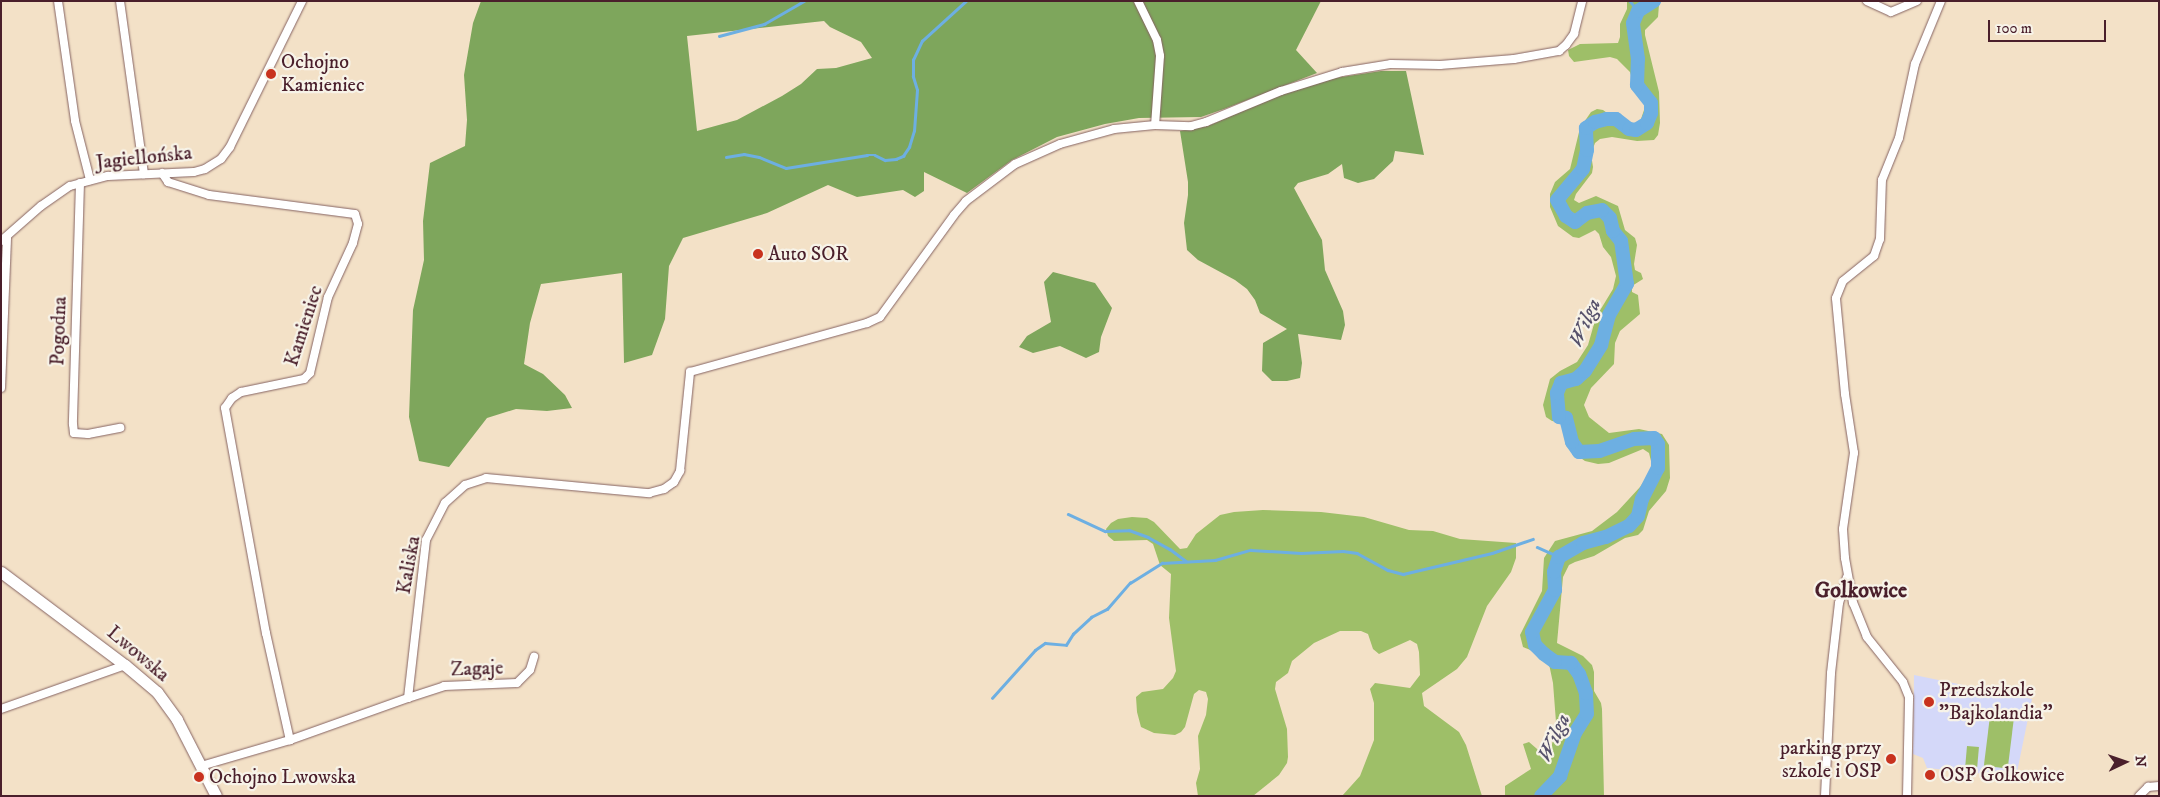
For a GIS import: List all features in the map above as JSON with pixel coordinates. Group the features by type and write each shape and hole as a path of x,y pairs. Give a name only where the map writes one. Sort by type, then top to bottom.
{"street":[{"path":"58,1 75,121 90,180"},
{"path":"120,1 144,174"},
{"name":"Jagiellońska","path":"4,239 41,206 70,186 90,180 144,174 194,172 221,159 230,146 302,1"},
{"path":"1138,1 1157,40 1160,56 1156,125 1190,126 1206,122 1289,88 1342,72 1370,66 1440,65 1514,59 1559,51 1574,34 1582,1"},
{"path":"1867,1 1890,12 1917,1"},
{"path":"1907,796 1909,697 1903,682 1867,637 1853,603 1848,575 1843,529 1854,454 1845,394 1836,298 1843,281 1874,256 1880,239 1882,180 1899,138 1914,64 1940,1"},
{"name":"Kaliska","path":"408,698 426,540 445,503 465,485 486,478 649,493 664,489 674,482 678,475 690,372 876,320 886,310 925,252 954,214 974,195 1014,164 1060,144 1105,132 1156,125"},
{"name":"Kamieniec","path":"162,173 168,182 209,195 355,214 358,224 353,243 328,297 310,373 304,380 241,392 232,398 225,408 266,633 290,740"},
{"name":"Pogodna","path":"80,183 74,433 88,434 120,428"},
{"path":"1,388 4,239"},
{"name":"Lwowska","path":"1,572 125,665 160,697 177,720 216,796"},
{"path":"1825,796 1831,673 1839,603 1848,575"},
{"name":"Zagaje","path":"408,698 444,686 517,683 530,670 534,658"},
{"path":"1,709 125,665"},
{"path":"201,766 290,740 408,698"},
{"path":"2139,796 2148,787 2159,786"}],"shaded area":[{"path":"1914,675 2032,699 2016,777 1927,768 1923,758 1913,754"}],"green space":[{"path":"481,1 1321,1 1296,50 1317,73 1224,109 1201,117 1139,118 1105,124 1057,137 1012,160 967,193 924,172 924,191 915,197 903,190 857,197 828,185 767,213 683,238 669,266 665,319 652,355 624,363 622,273 541,284 530,323 524,364 543,374 565,395 572,408 547,411 516,409 487,418 449,467 419,461 409,417 413,310 424,260 423,221 430,163 465,146 467,120 464,75 473,23","holes":["824,21 830,27 861,42 872,58 836,68 817,69 801,84 737,120 697,131 687,36"]},
{"path":"1627,1 1658,1 1659,5 1658,17 1645,30 1659,92 1660,123 1658,135 1654,140 1637,141 1612,137 1600,139 1595,143 1591,154 1592,173 1576,194 1574,200 1579,203 1596,196 1618,206 1625,230 1635,238 1637,245 1635,270 1641,273 1643,279 1632,286 1632,292 1638,295 1640,314 1620,331 1615,343 1614,364 1591,388 1584,405 1589,417 1609,433 1639,429 1662,434 1669,445 1670,478 1666,491 1649,511 1643,530 1638,535 1625,538 1594,556 1569,565 1563,577 1557,643 1583,656 1592,665 1594,691 1601,703 1602,709 1604,796 1505,796 1505,786 1531,769 1523,744 1529,742 1544,755 1550,752 1553,740 1557,735 1553,683 1549,664 1541,654 1523,647 1520,635 1542,591 1544,558 1555,541 1592,531 1617,512 1640,487 1651,471 1652,465 1649,453 1643,449 1609,463 1598,464 1585,461 1575,454 1574,427 1569,423 1552,421 1546,417 1543,405 1550,379 1577,362 1588,345 1596,317 1613,289 1616,276 1611,257 1603,247 1599,234 1595,230 1579,238 1573,237 1558,226 1550,207 1550,194 1555,182 1570,169 1580,128 1591,112 1597,109 1603,110 1628,128 1634,129 1639,125 1645,107 1642,94 1634,85 1630,72 1617,59 1610,57 1574,62 1569,56 1568,50 1580,44 1618,43 1620,24 1627,9"},
{"path":"1381,71 1406,71 1424,155 1395,151 1393,161 1374,179 1358,183 1344,178 1342,164 1328,174 1298,183 1294,188 1322,240 1325,270 1343,311 1345,325 1341,340 1298,334 1302,363 1300,378 1287,381 1272,381 1262,371 1263,343 1287,329 1260,313 1255,300 1247,289 1235,280 1198,260 1187,250 1184,223 1188,182 1180,131 1208,126 1281,94 1335,78"},
{"path":"1053,272 1095,283 1112,308 1101,337 1099,352 1086,358 1060,346 1033,353 1019,347 1027,336 1051,322 1044,282"},
{"path":"1263,510 1321,512 1364,517 1409,530 1433,531 1460,539 1516,543 1516,558 1511,572 1487,606 1467,657 1457,669 1422,693 1424,706 1459,732 1466,745 1482,796 1342,796 1360,776 1374,740 1374,703 1370,689 1375,683 1410,688 1420,675 1417,644 1410,640 1379,654 1373,649 1368,634 1361,631 1340,631 1314,643 1292,661 1288,673 1276,682 1275,689 1287,729 1287,763 1279,775 1253,796 1198,796 1196,783 1200,769 1198,736 1206,715 1208,699 1206,692 1199,690 1194,694 1185,727 1181,732 1175,735 1154,733 1141,727 1136,697 1142,692 1163,689 1173,678 1176,671 1169,618 1171,574 1160,565 1153,544 1147,540 1114,541 1108,536 1106,529 1118,519 1132,517 1147,518 1154,522 1180,549 1187,548 1196,534 1220,515"},
{"path":"1990,716 2014,719 2008,769 1984,766"},
{"path":"1967,746 1979,747 1977,767 1965,766"}],"waterway":[{"path":"719,36 764,24 804,1"},
{"path":"726,157 744,154 759,157 786,168 867,155 875,155 885,160 903,156 909,147 914,131 917,90 913,77 913,60 922,41 966,1"},
{"path":"1630,1 1638,11"},
{"name":"Wilga","path":"1541,796 1560,776 1575,733 1587,714 1586,693 1579,674 1571,663 1555,662 1544,654 1535,645 1532,632 1555,590 1554,572 1559,557 1583,543 1606,537 1629,526 1638,516 1642,499 1658,468 1658,444 1654,438 1634,439 1599,451 1579,452 1572,442 1566,418 1559,417 1557,393 1561,383 1576,379 1585,371 1601,345 1609,315 1627,284 1621,241 1613,231 1610,218 1602,210 1587,213 1575,222 1566,216 1557,200 1583,169 1587,150 1586,128 1595,122 1606,119 1616,119 1629,129 1636,130 1647,123 1651,113 1651,103 1637,85 1638,59 1633,23 1638,11 1654,1"},
{"path":"1068,514 1105,531 1129,530 1148,537 1170,549 1186,561"},
{"path":"992,698 1035,650 1045,643 1066,645 1073,634 1091,617 1107,609 1130,583 1162,563 1215,560 1251,550 1301,553 1343,551 1357,553 1388,570 1403,574 1492,553 1533,539"},
{"path":"1537,547 1559,557"}],"place":[{"name":"Ochojno Kamieniec","path":"271,74"},
{"name":"Auto SOR","path":"758,254"},
{"name":"Przedszkole \"Bajkolandia\"","path":"1929,702"},
{"name":"parking przy szkole i OSP","path":"1891,759"},
{"name":"OSP Golkowice","path":"1930,775"},
{"name":"Ochojno Lwowska","path":"199,777"}],"district":[{"name":"Golkowice","path":"1861,591"}]}
